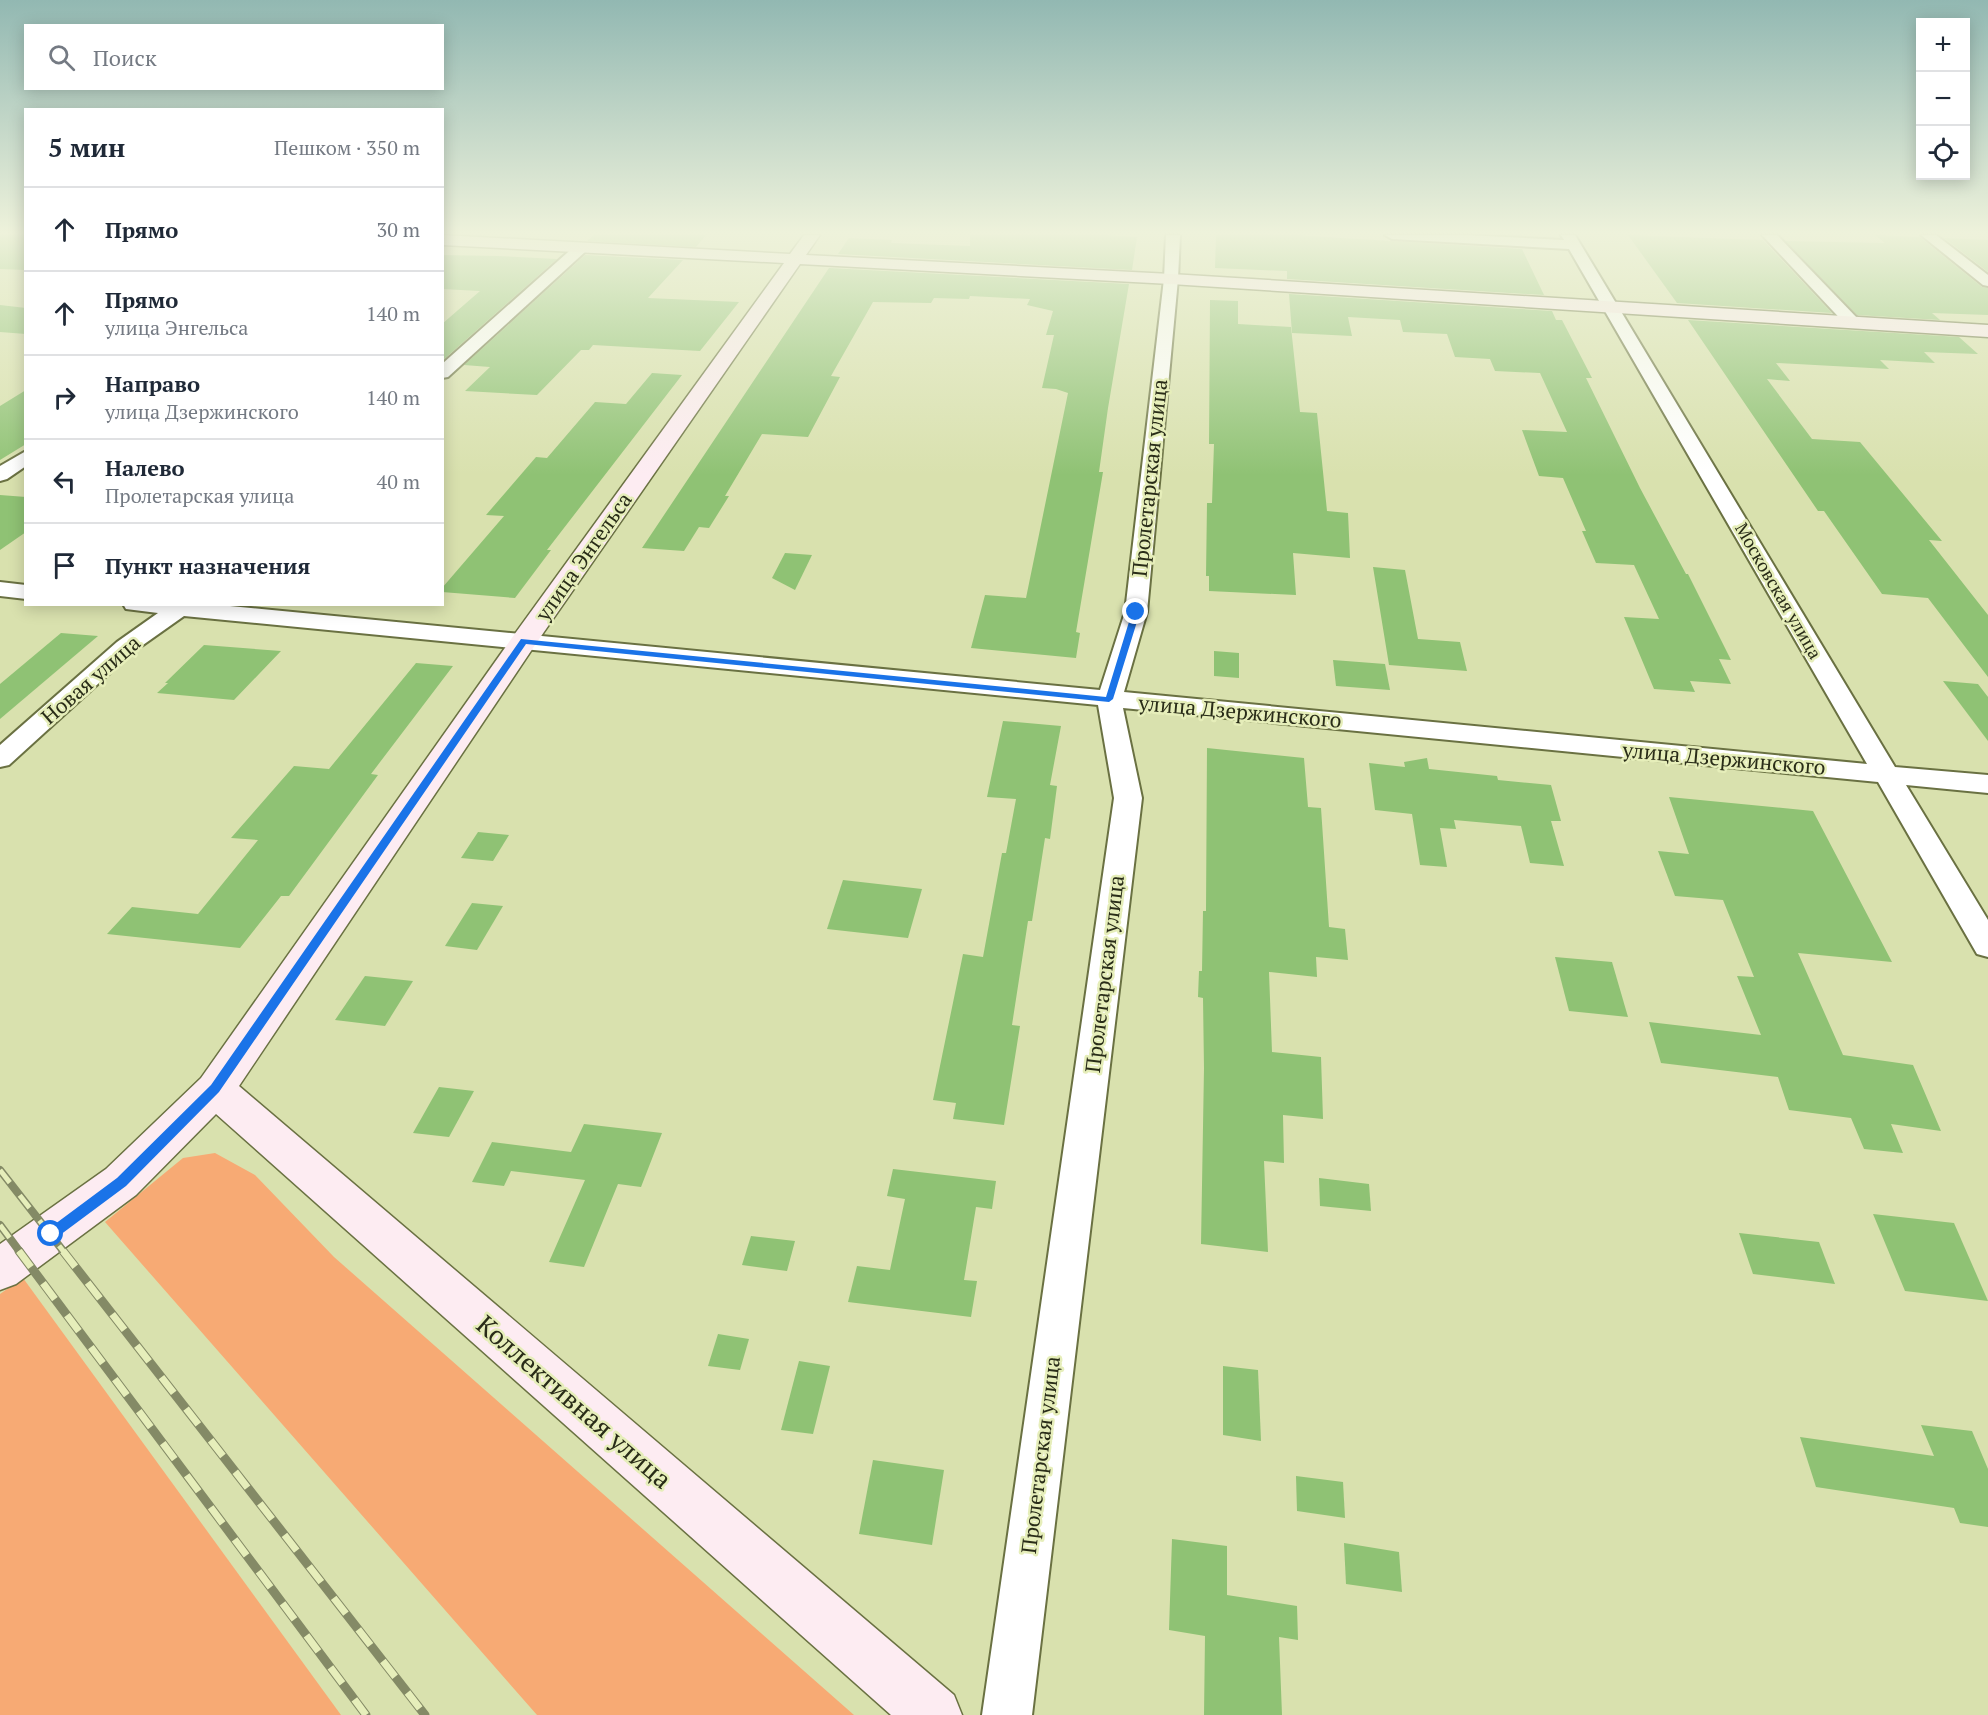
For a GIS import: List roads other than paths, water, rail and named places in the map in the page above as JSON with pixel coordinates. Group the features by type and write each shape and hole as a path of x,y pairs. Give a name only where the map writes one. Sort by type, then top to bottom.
{"street":[{"path":"444,371 506,315"},
{"name":"улица Энгельса","path":"0,1270 121,1182 215,1089 524,641 756,315"},
{"name":"Пролетарская улица","path":"1007,1715 1128,798 1109,699 1136,612 1167,315"},
{"name":"Московская улица","path":"1617,315 1988,946"},
{"path":"1733,315 1988,331"},
{"path":"1845,315 1853,323"},
{"path":"0,475 24,458"},
{"path":"0,589 24,592"},
{"name":"улица Дзержинского","path":"166,606 1988,784"},
{"name":"Новая улица","path":"0,759 125,647 182,607"},
{"name":"Коллективная улица","path":"215,1089 934,1715"}],"railway":[{"path":"0,1170 64,1252"},
{"path":"0,1225 20,1252"},
{"path":"19,1251 366,1715"},
{"path":"63,1251 425,1715"}]}
